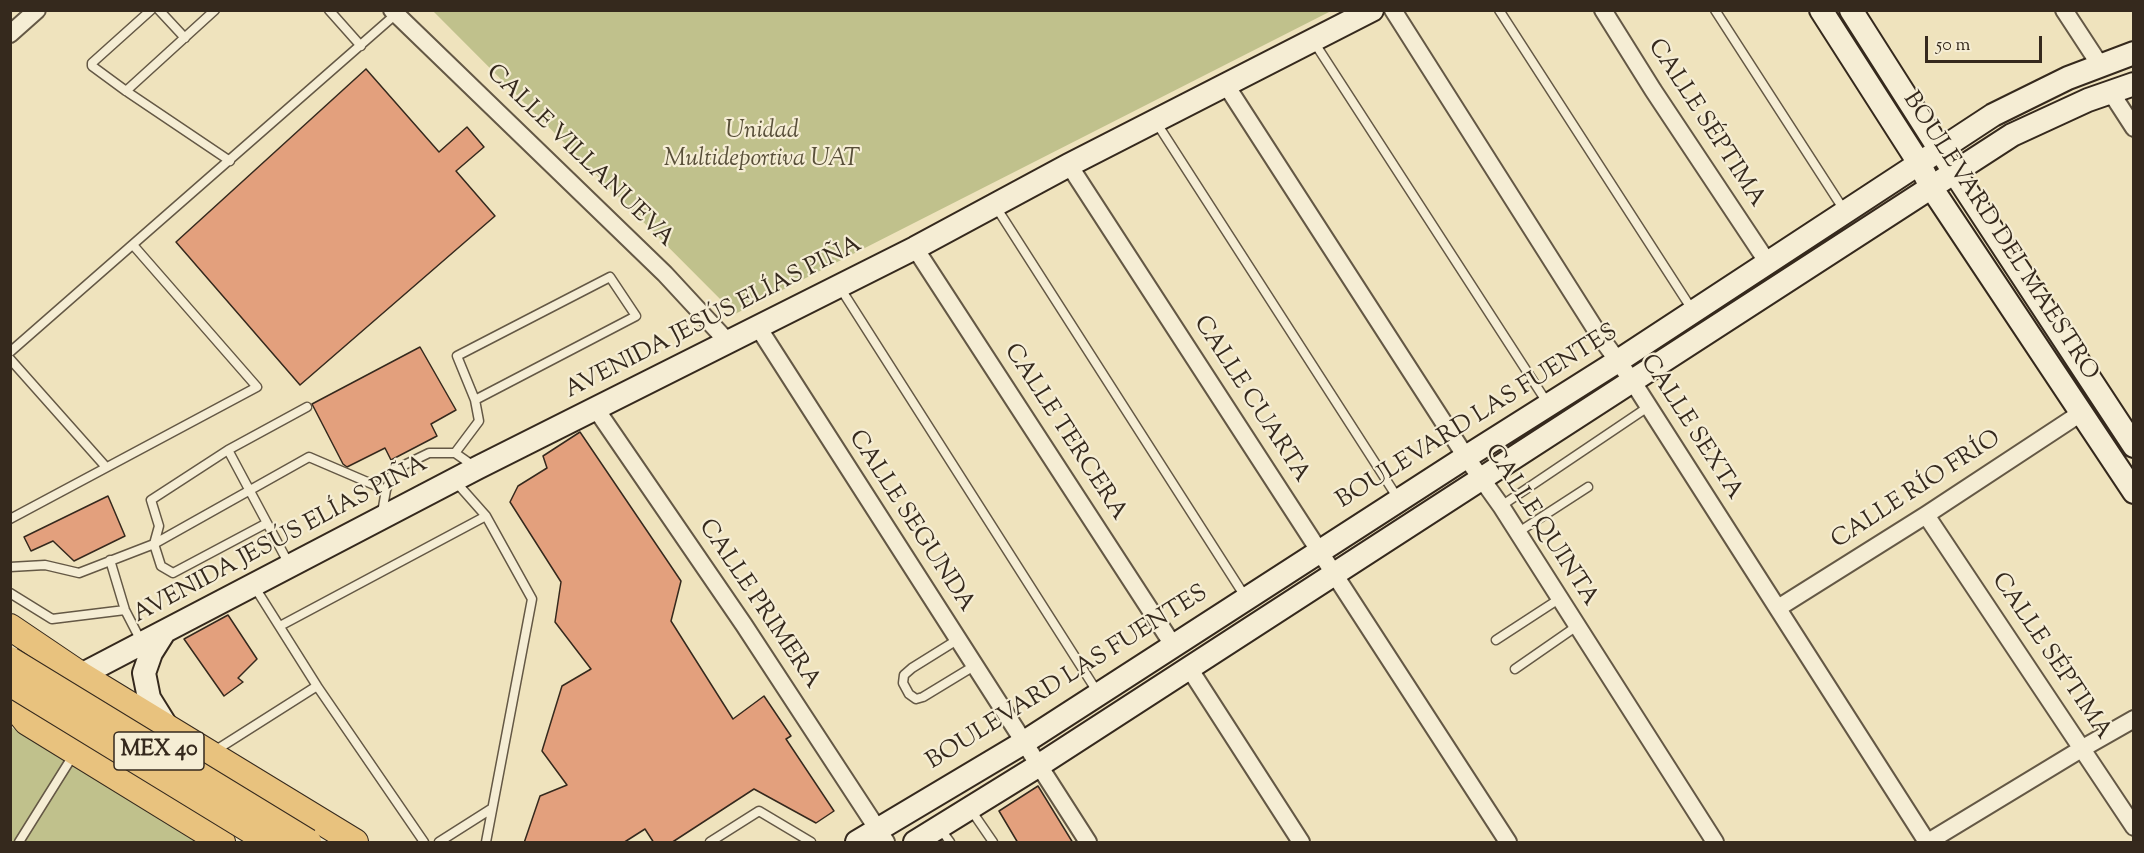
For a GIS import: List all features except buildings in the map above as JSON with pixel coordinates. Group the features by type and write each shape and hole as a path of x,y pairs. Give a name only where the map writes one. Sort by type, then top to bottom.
{"main road":[{"path":"10,627 81,675 355,843"},
{"name":"MEX 40","path":"10,660 308,843"},
{"name":"MEX 40","path":"10,683 270,843"},
{"path":"10,700 19,726 76,751 222,843"}],"street":[{"path":"10,34 37,10"},
{"name":"AVENIDA JESÚS ELÍAS PIÑA","path":"81,675 477,468 915,248 1069,165 1372,10"},
{"name":"CALLE SEXTA","path":"1394,10 1599,335 1633,382 1927,843"},
{"name":"CALLE SÉPTIMA","path":"1603,10 1653,90 1768,263"},
{"name":"BOULEVARD DEL MAESTRO","path":"1821,10 1919,163 1931,187 2133,492"},
{"name":"BOULEVARD DEL MAESTRO","path":"1851,10 2133,446"},
{"path":"2064,10 2100,65"},
{"name":"CALLE VILLANUEVA","path":"394,12 665,274 728,342"},
{"name":"BOULEVARD LAS FUENTES","path":"857,843 881,836 1098,693 1618,361 2001,111 2068,78 2133,53"},
{"path":"915,843 945,834 970,809 2019,131 2133,84"},
{"name":"CALLE QUINTA","path":"1226,85 1466,457 1501,506 1715,843"},
{"path":"2110,92 2133,128"},
{"name":"CALLE CUARTA","path":"1069,165 1508,843"},
{"name":"CALLE TERCERA","path":"915,248 1173,645"},
{"name":"CALLE SEGUNDA","path":"758,327 1088,843"},
{"name":"CALLE PRIMERA","path":"596,409 744,625 881,836"},
{"name":"CALLE RÍO FRÍO","path":"1778,608 1926,515 2081,413"},
{"name":"CALLE SÉPTIMA","path":"1926,515 2133,827"},
{"path":"163,634 151,653 144,673 149,698 167,727"},
{"path":"1188,668 1301,843"},
{"path":"19,726 81,675"},
{"path":"1927,843 2133,719"}],"lane":[{"path":"151,10 92,63 92,66 230,161"},
{"path":"159,10 184,38"},
{"path":"126,91 215,10"},
{"path":"329,10 361,46"},
{"path":"1499,10 1693,312"},
{"path":"1716,10 1846,213"},
{"path":"10,352 361,46 394,12"},
{"path":"1313,41 1549,404"},
{"path":"1155,121 1399,500"},
{"path":"995,204 1247,598"},
{"path":"10,519 257,387 133,245"},
{"path":"455,453 479,421 475,400 457,356 610,277 636,316 475,400"},
{"path":"838,286 1098,693"},
{"path":"10,359 106,468"},
{"path":"267,523 173,573 162,566 154,544 159,526 151,500 228,450 307,407"},
{"path":"1501,506 1648,407"},
{"path":"228,450 290,566"},
{"path":"382,519 386,490 394,470 429,453 455,453 477,468"},
{"path":"10,567 45,565 79,573 154,544 309,457 386,490"},
{"path":"454,480 486,516 532,599 486,843"},
{"path":"1517,533 1588,487"},
{"path":"280,626 486,516"},
{"path":"110,561 125,610 143,644"},
{"path":"254,585 317,686 424,843"},
{"path":"10,593 52,619 125,610"},
{"path":"1496,640 1559,598"},
{"path":"1515,669 1577,626"},
{"path":"957,640 904,675 903,683 909,694 916,699 923,697 974,666"},
{"path":"211,753 317,686"},
{"path":"19,843 76,751"},
{"path":"439,843 491,809"},
{"path":"970,809 993,843"},
{"path":"710,843 759,812 808,841"},
{"path":"793,843 808,841"}],"green space":[{"name":"Unidad Multideportiva UAT","path":"433,11 1331,11 735,314"},
{"path":"11,727 198,842 11,842"}]}
